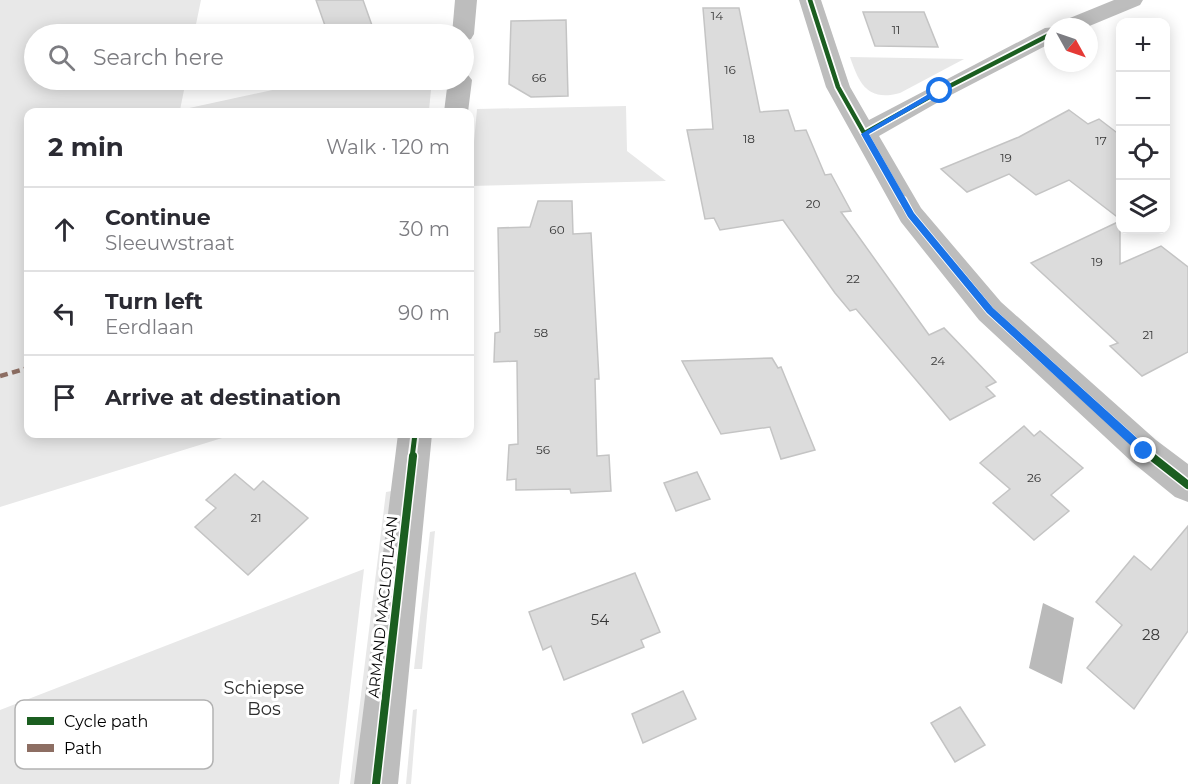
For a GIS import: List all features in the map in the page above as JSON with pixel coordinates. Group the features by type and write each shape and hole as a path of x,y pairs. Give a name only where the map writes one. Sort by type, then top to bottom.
{"street":[{"path":"464,24 466,0"},
{"path":"810,0 838,87 911,215 990,311 1144,451 1188,485"},
{"path":"1089,18 1132,0"},
{"path":"865,134 960,80 1044,38"},
{"path":"456,108 459,90"},
{"name":"ARMAND MACLOTLAAN","path":"376,784 415,438"}],"green space":[{"path":"0,0 201,0 196,24 24,24 24,90 184,90 180,108 24,108 24,438 222,438 0,507"},
{"path":"850,57 964,59 900,93 880,95 866,88 861,82"},
{"path":"273,90 431,90 429,108 189,108"},
{"path":"626,106 627,151 666,181 474,186 477,109"},
{"path":"392,491 358,784 350,784 386,492"},
{"path":"435,531 422,669 414,669 430,532"},
{"name":"Schiepse Bos","path":"364,569 339,784 0,784 0,710 15,704 15,769 213,769 213,700 26,700"},
{"path":"417,709 411,784 406,784 413,710"}],"shaded area":[{"path":"1043,603 1074,618 1062,684 1029,668"}],"building":[{"path":"316,0 363,0 371,24 324,24"},
{"path":"703,8 739,8 760,112 788,110 795,131 806,130 825,175 831,174 851,211 841,212 929,335 944,328 996,382 986,387 995,396 950,420 856,309 850,311 783,220 720,230 714,218 705,219 687,130 713,129"},
{"path":"863,12 924,12 938,47 875,46"},
{"path":"566,20 568,96 531,97 509,84 511,21"},
{"path":"1069,110 1088,124 1099,119 1116,132 1116,216 1069,180 1036,195 1009,174 967,192 941,169 1019,137"},
{"path":"538,201 572,201 573,234 591,233 599,379 595,379 597,456 609,455 611,491 571,493 570,489 516,490 516,479 507,480 509,445 518,444 517,361 494,362 495,333 500,332 498,228 530,227"},
{"path":"1116,223 1116,234 1120,234 1120,264 1161,246 1188,267 1188,352 1142,376 1110,346 1118,343 1031,263"},
{"path":"772,358 778,368 781,367 815,450 781,459 770,427 721,434 682,361"},
{"path":"1024,426 1034,436 1040,431 1083,468 1051,495 1069,511 1034,540 993,503 1010,489 980,463"},
{"path":"697,472 710,499 676,511 664,483"},
{"path":"235,474 254,490 263,481 308,518 248,575 195,527 216,508 206,500"},
{"path":"1188,526 1188,631 1134,709 1087,668 1122,625 1096,602 1134,556 1151,570"},
{"path":"635,573 660,632 641,640 644,647 564,680 551,646 543,650 529,612"},
{"path":"683,691 696,719 643,743 632,714"},
{"path":"960,707 985,745 955,762 931,723"}],"marked path":[{"path":"0,376 24,369"}],"cycle path":[{"path":"810,0 838,87 911,215 990,311 1144,451 1188,485"},
{"path":"865,133 1044,38"},
{"path":"376,784 415,438"}],"route":[{"path":"940,91 865,134 911,215 990,311 1144,451"}]}
